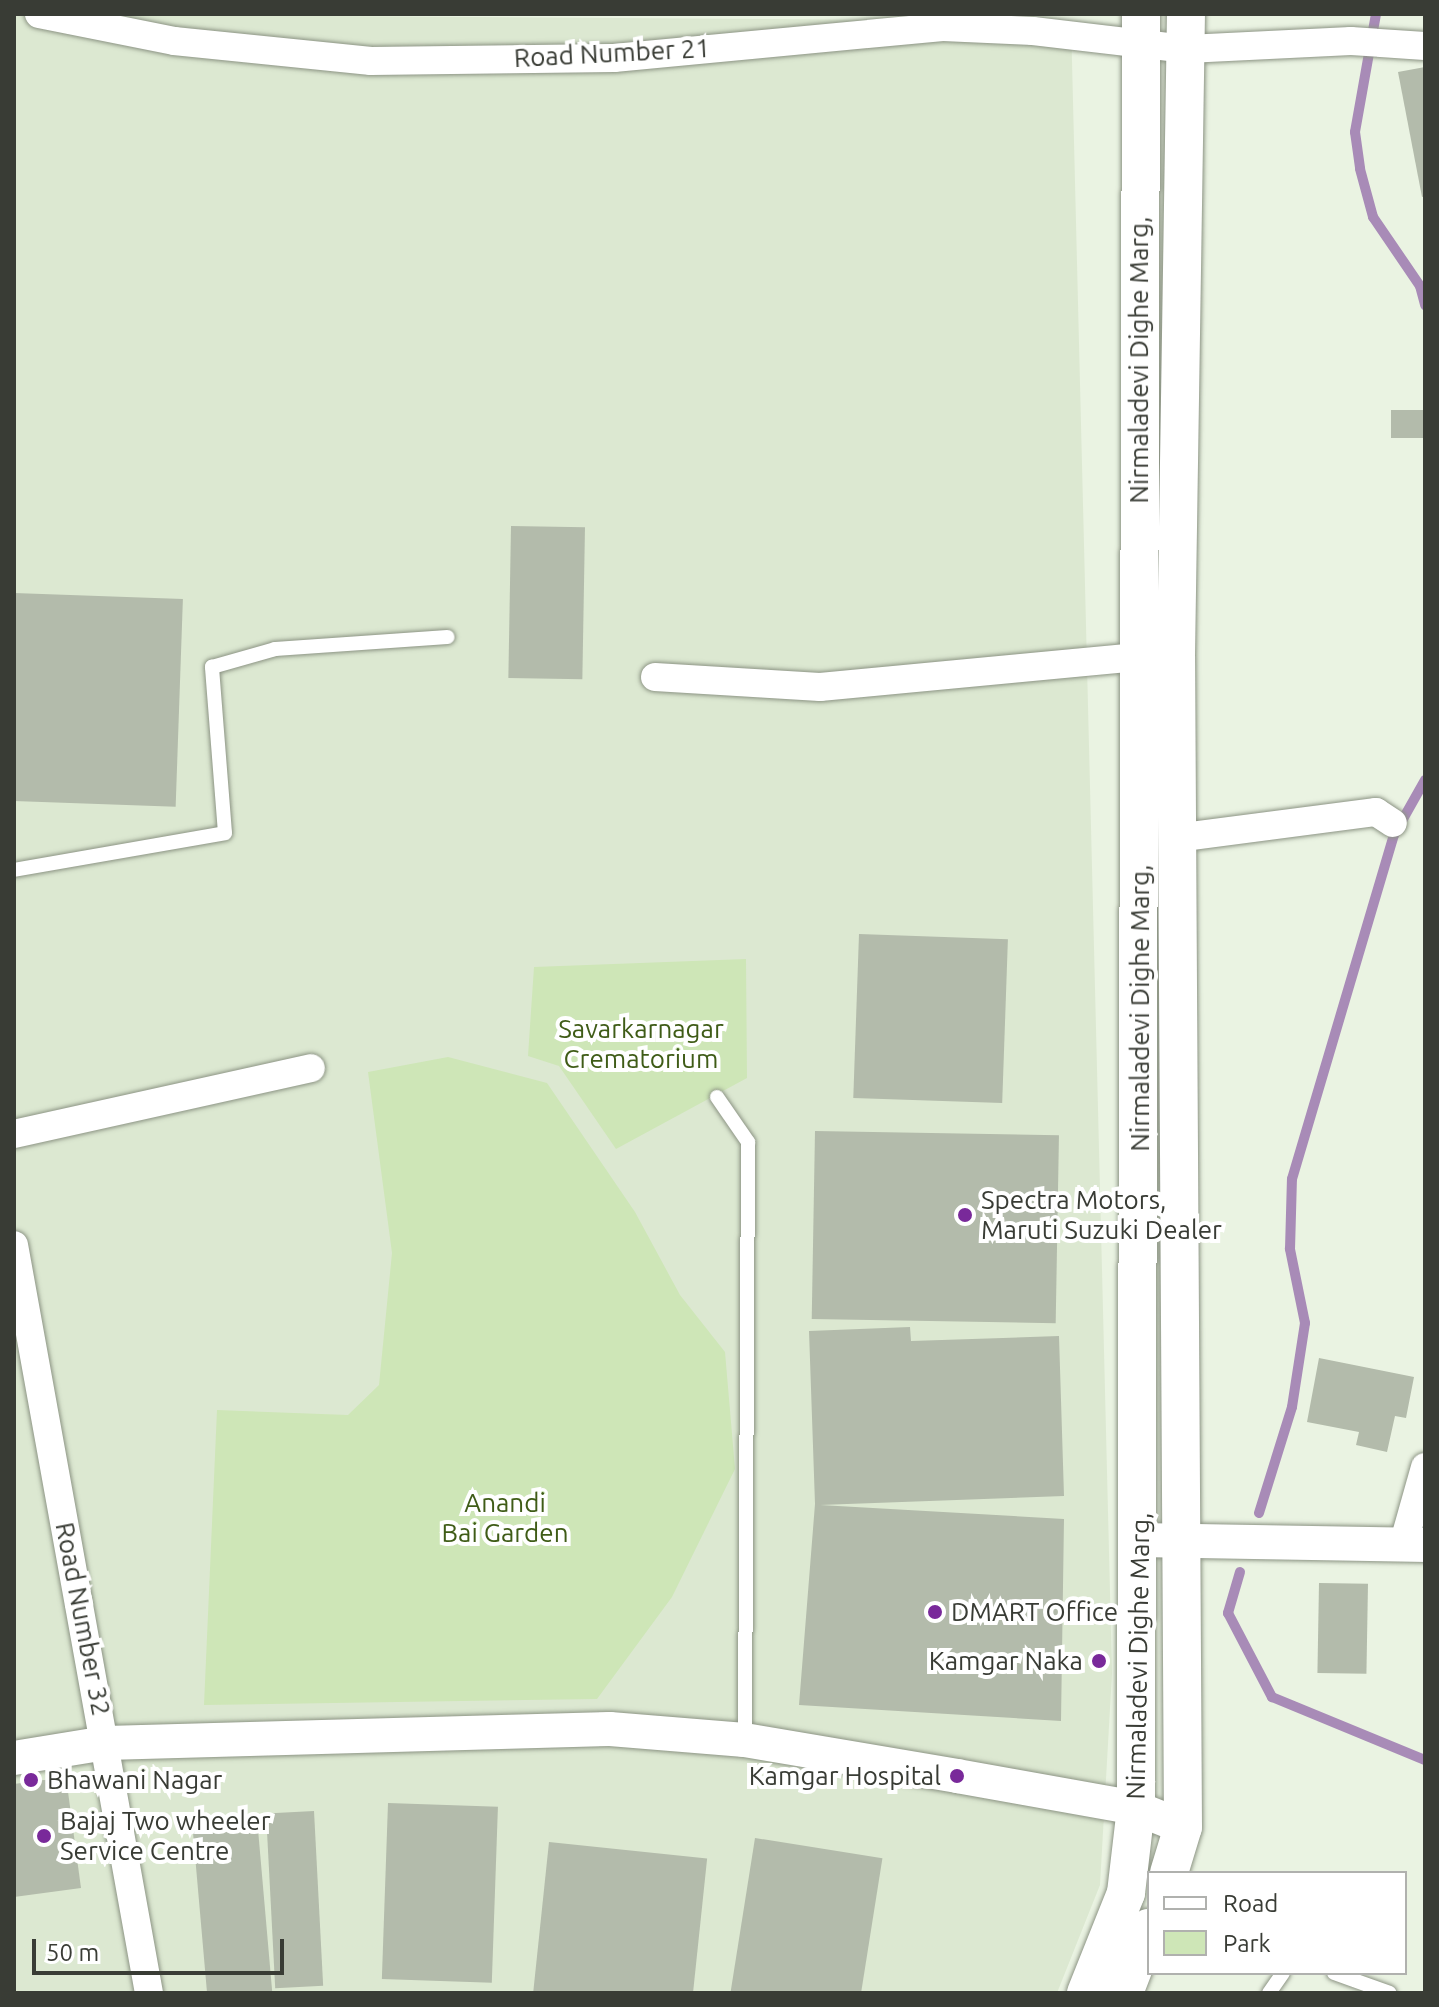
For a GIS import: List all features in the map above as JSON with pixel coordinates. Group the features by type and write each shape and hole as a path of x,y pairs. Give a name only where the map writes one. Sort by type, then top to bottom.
{"main road":[{"name":"Nirmaladevi Dighe Marg,","path":"1140,30 1158,655 1176,838 1183,1827 1170,1871"},
{"name":"Nirmaladevi Dighe Marg,","path":"1086,1993 1126,1893 1136,1808 1158,655 1186,32"},
{"path":"1124,1993 1147,1933"}],"street":[{"name":"Road Number 21","path":"39,14 174,41 371,61 614,58 943,27 1033,31 1140,30 1425,46"},
{"path":"655,677 820,687 1158,655"},
{"path":"1176,838 1376,812 1393,823"},
{"path":"14,1134 311,1068"},
{"name":"Road Number 32","path":"14,1245 149,1993"},
{"path":"1141,1540 1414,1545 1425,1467"},
{"path":"14,1758 106,1743 610,1729 745,1740 1136,1808 1183,1827"}],"lane":[{"path":"14,870 225,833 212,667 275,649 448,637"},
{"path":"717,1097 748,1142 745,1740"},
{"path":"1269,1993 1282,1975"},
{"path":"1340,1975 1390,1993"}],"shaded area":[{"path":"14,14 1071,21 1112,1673 1100,1885 1057,1993 14,1993"}],"green space":[{"name":"Savarkarnagar Crematorium","path":"746,959 747,1078 616,1149 559,1066 528,1056 534,967"},
{"name":"Anandi Bai Garden","path":"448,1057 547,1083 635,1212 680,1295 725,1352 735,1469 672,1597 597,1699 204,1705 217,1410 348,1415 379,1385 392,1253 368,1072"}],"building":[{"path":"1425,67 1425,196 1422,197 1398,72"},
{"path":"1391,410 1425,410 1425,438 1391,438"},
{"path":"511,526 585,527 582,679 508,678"},
{"path":"14,593 183,599 176,807 14,801"},
{"path":"859,934 1008,939 1002,1103 853,1098"},
{"path":"815,1131 1059,1135 1056,1323 812,1319"},
{"path":"910,1327 911,1341 1059,1336 1064,1496 820,1505 1064,1519 1061,1721 799,1705 815,1504 809,1331"},
{"path":"1319,1358 1414,1377 1406,1418 1395,1416 1387,1452 1356,1445 1359,1432 1307,1422"},
{"path":"1319,1583 1368,1584 1366,1674 1317,1673"},
{"name":"Bajaj Two wheeler Service Centre","path":"66,1777 81,1888 14,1897 14,1784"},
{"path":"388,1803 498,1807 492,1983 382,1979"},
{"path":"314,1811 323,1986 275,1988 266,1814"},
{"path":"257,1818 272,1993 207,1993 192,1824"},
{"path":"755,1838 882,1858 861,1993 730,1993"},
{"path":"549,1842 707,1859 693,1993 533,1993"}],"waterway":[{"path":"1376,14 1355,132 1360,169 1373,217 1420,286 1425,305"},
{"path":"1259,1513 1292,1407 1305,1323 1290,1249 1292,1179 1394,835 1425,780"},
{"path":"1240,1572 1228,1613 1272,1697 1425,1760"}],"place":[{"name":"Spectra Motors, Maruti Suzuki Dealer","path":"965,1215"},
{"name":"DMART Office","path":"935,1612"},
{"name":"Kamgar Naka","path":"1099,1661"},
{"name":"Kamgar Hospital","path":"957,1776"},
{"name":"Bhawani Nagar","path":"31,1780"},
{"name":"Bajaj Two wheeler Service Centre","path":"44,1836"}]}
